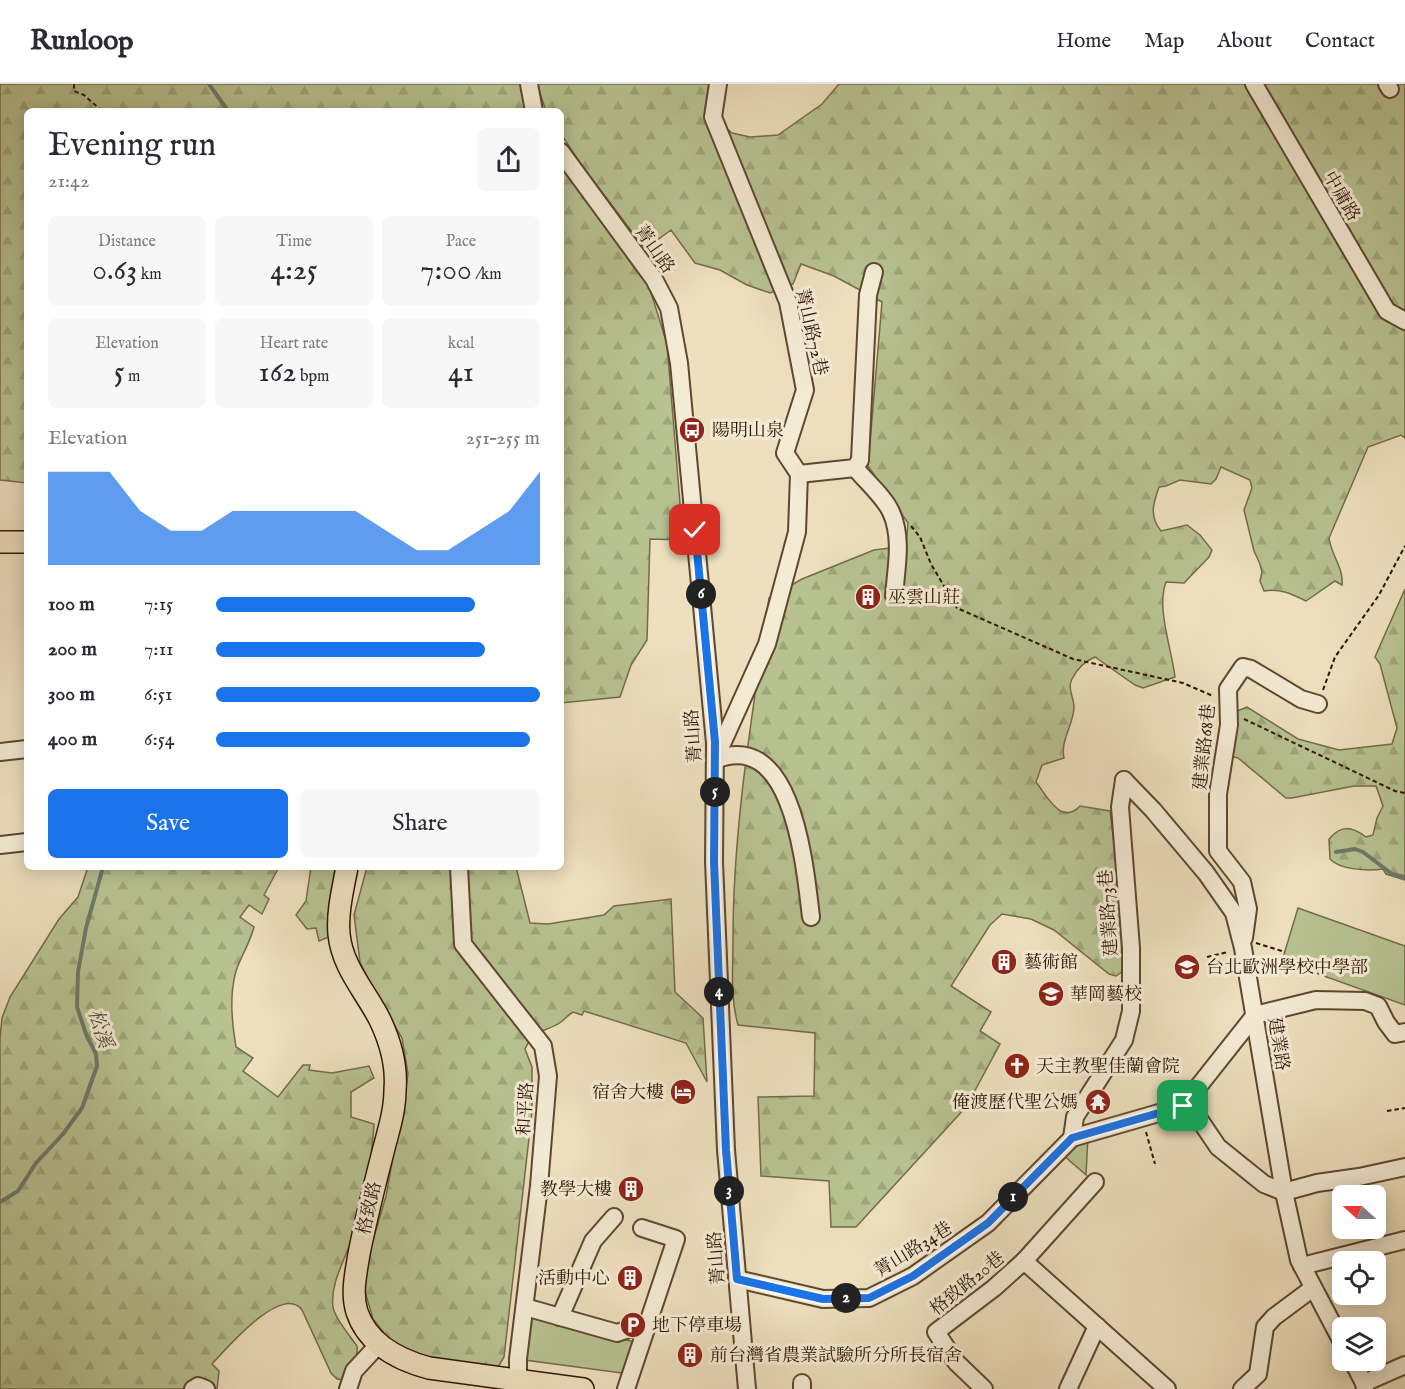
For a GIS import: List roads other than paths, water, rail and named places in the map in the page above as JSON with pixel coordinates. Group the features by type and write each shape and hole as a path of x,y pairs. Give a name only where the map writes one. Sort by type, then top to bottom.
{"main road":[{"path":"0,542 24,542"},
{"name":"格致路","path":"346,870 340,905 339,934 344,954 354,977 380,1020 395,1069 396,1090 393,1113 363,1233 353,1297 357,1314 379,1344 405,1362 519,1385 555,1384 583,1389"}],"street":[{"path":"529,84 533,108"},
{"name":"菁山路72巷","path":"715,760 767,644 796,532 799,474 785,453 805,390 788,302 714,117 718,84"},
{"name":"中庸路","path":"1254,84 1387,311 1405,321"},
{"name":"菁山路","path":"564,156 654,279 669,308 680,363 715,742 714,862 726,1150 747,1389"},
{"path":"855,468 860,460 868,295 874,272"},
{"path":"799,474 855,468"},
{"path":"855,468 891,510 895,523 898,535 894,596"},
{"name":"建業路68巷","path":"1250,945 1248,909 1242,882 1218,852 1218,794 1230,707 1228,689 1243,667 1251,669 1302,699 1317,704"},
{"path":"0,752 24,749"},
{"path":"715,760 729,754 749,756 769,770 781,786 789,802 800,842 810,917"},
{"name":"建業路","path":"1124,780 1153,810 1206,873 1234,913 1250,945 1255,1015 1284,1192 1299,1260 1332,1323"},
{"name":"建業路73巷","path":"1072,1138 1076,1117 1124,1040 1131,1011 1131,948 1120,807 1124,780"},
{"path":"0,845 24,842"},
{"name":"和平路","path":"459,870 463,944 543,1046 548,1076 540,1186 518,1359 519,1385"},
{"path":"1072,1138 1183,1106 1255,1015 1316,999 1365,1001 1378,1006 1395,1034 1405,1032"},
{"path":"1183,1106 1193,1110 1218,1147 1264,1184 1284,1192 1317,1183 1405,1167"},
{"name":"菁山路34巷","path":"737,1279 823,1299 869,1298 913,1276 988,1223 1072,1138"},
{"name":"格致路20巷","path":"984,1389 956,1362 936,1332 994,1288 1024,1261 1095,1182"},
{"path":"561,1317 593,1240 614,1217"},
{"path":"626,1389 676,1239 642,1228"},
{"path":"1302,1266 1405,1240"},
{"name":"格致路20巷","path":"1024,1261 1167,1389"},
{"path":"1242,1389 1258,1374 1265,1327 1274,1317 1313,1288"},
{"path":"525,1307 617,1333 626,1332 633,1325"},
{"path":"1068,1389 1096,1326"},
{"path":"348,1389 354,1371 379,1344"},
{"path":"1357,1371 1364,1386 1405,1365"},
{"path":"193,1389 198,1386 206,1389"}],"waterway":[{"name":"松溪","path":"209,84 226,108"},
{"path":"1336,852 1355,849 1363,852 1392,874 1405,877"},
{"name":"松溪","path":"0,1202 18,1191 36,1163 63,1134 82,1108 97,1066 96,1054 77,1007 78,972 86,928 102,870"}],"place":[{"name":"陽明山泉","path":"692,430"},
{"name":"巫雲山莊","path":"868,597"},
{"name":"藝術館","path":"1004,962"},
{"name":"台北歐洲學校中學部","path":"1187,967"},
{"name":"華岡藝校","path":"1051,994"},
{"name":"天主教聖佳蘭會院","path":"1017,1066"},
{"name":"宿舍大樓","path":"683,1092"},
{"name":"俺渡歷代聖公媽","path":"1098,1102"},
{"name":"教學大樓","path":"631,1189"},
{"name":"活動中心","path":"630,1278"},
{"name":"地下停車場","path":"633,1325"},
{"name":"前台灣省農業試驗所分所長宿舍","path":"690,1355"}]}
